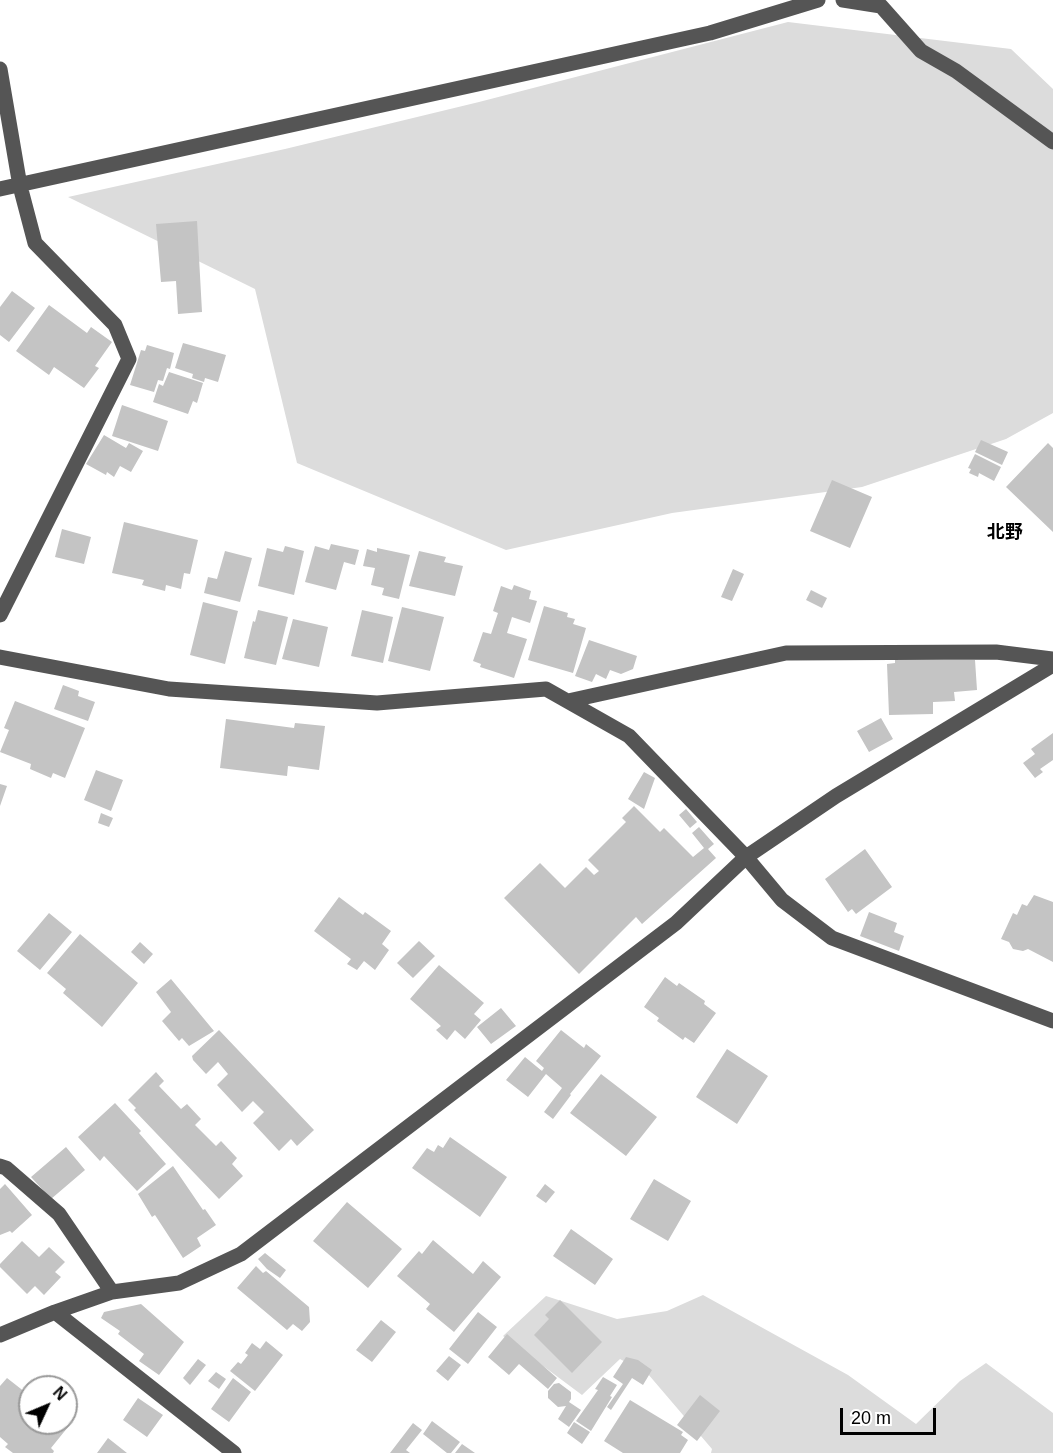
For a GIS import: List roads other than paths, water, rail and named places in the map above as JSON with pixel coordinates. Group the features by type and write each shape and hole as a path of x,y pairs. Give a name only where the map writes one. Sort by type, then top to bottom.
{"street":[{"path":"0,189 710,33 818,0"},
{"path":"843,0 881,6 921,51 956,71 1053,142"},
{"path":"0,69 20,186 35,243 115,325 129,359 0,615"},
{"path":"568,701 786,653 996,652 1053,659"},
{"path":"0,657 169,689 377,703 546,688 629,736 746,857 782,900 832,938 902,962 1053,1021"},
{"path":"0,1335 112,1292 179,1283 241,1254 676,923 746,857 836,796 1053,665"},
{"path":"0,1166 6,1167 59,1214 112,1292"},
{"path":"55,1312 234,1453"}],"district":[{"name":"北野","path":"1005,533"}]}
